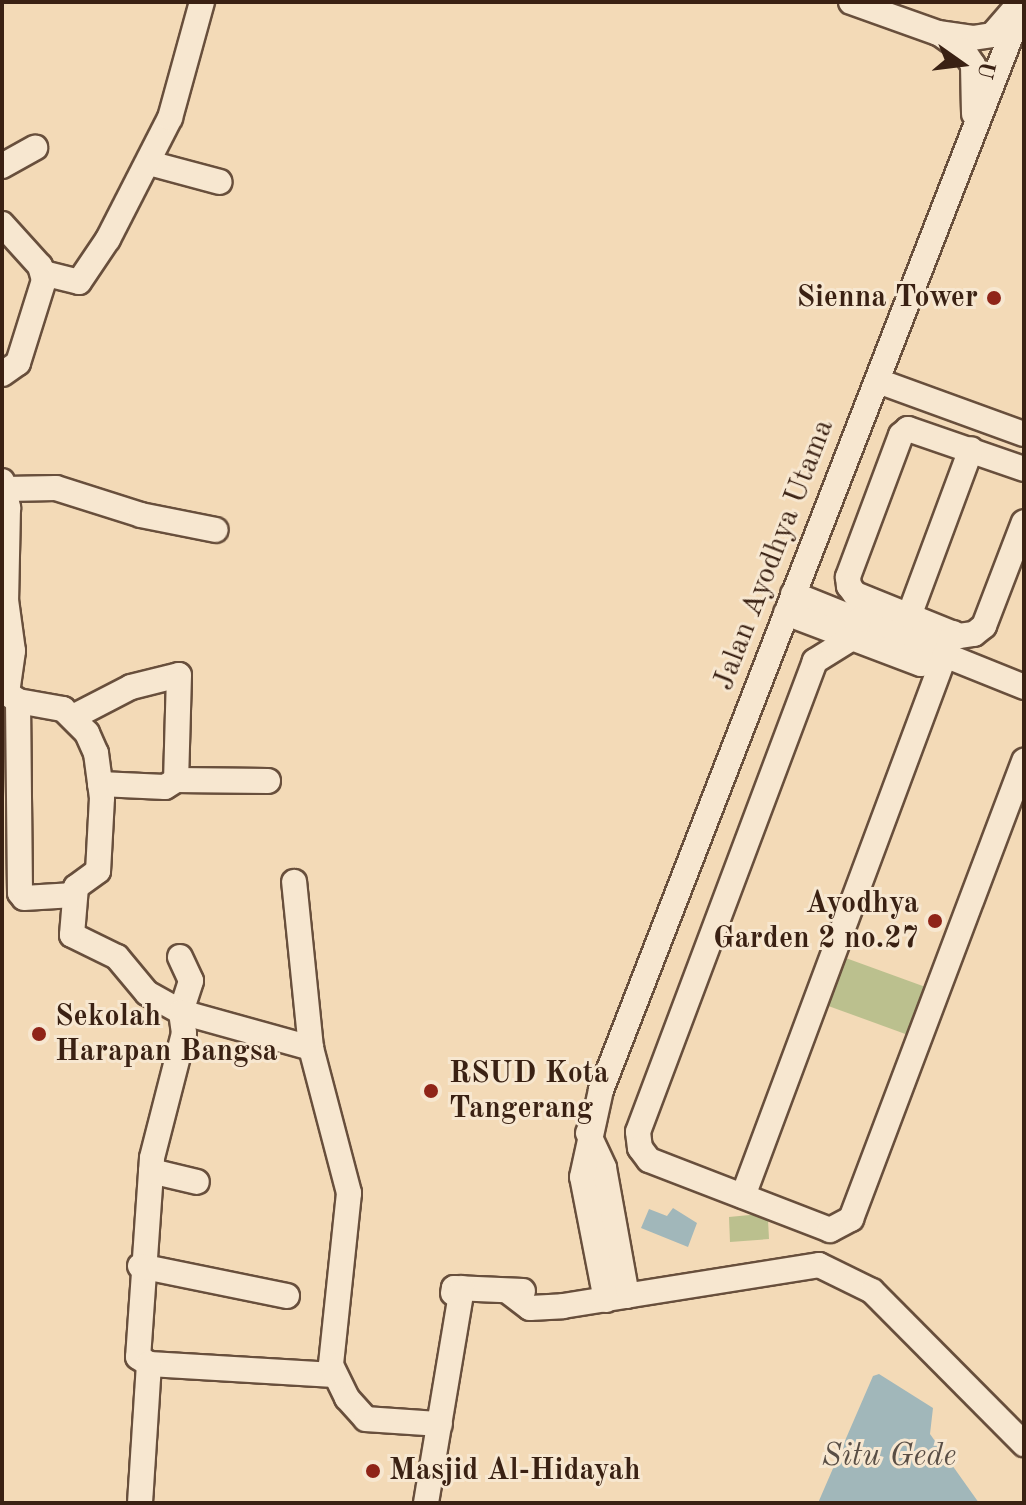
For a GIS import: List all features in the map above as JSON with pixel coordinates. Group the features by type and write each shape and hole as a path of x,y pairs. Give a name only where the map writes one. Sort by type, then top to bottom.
{"street":[{"path":"2,224 43,273 79,282 85,278 149,163 170,118 202,2"},
{"path":"851,2 938,33 963,50 973,65 976,128"},
{"path":"938,33 992,35 1022,2"},
{"name":"Jalan Ayodhya Utama","path":"607,1299 604,1168 588,1133 1022,2"},
{"path":"2,166 35,148"},
{"path":"149,163 220,182"},
{"path":"2,374 18,363 39,308 43,273"},
{"path":"878,381 1024,434"},
{"path":"1024,469 918,429 901,435 848,577 855,594 953,633 974,634 984,626 1024,522"},
{"path":"909,616 971,449"},
{"path":"216,530 141,515 56,488 4,485 6,600 13,651 7,693 18,701 50,704 73,717 96,753 100,784 98,871 76,887 74,938 117,957 147,993 181,1012 311,1048"},
{"path":"789,603 855,629 928,647 944,659 1024,687"},
{"path":"855,629 815,661 638,1132 640,1148 649,1160 830,1230 851,1219 1024,761"},
{"path":"743,1196 953,633"},
{"path":"73,717 131,687 179,675 176,780"},
{"path":"18,701 20,893 24,898 74,895"},
{"path":"100,784 165,787 176,780 268,781"},
{"path":"294,882 311,1048 349,1193 330,1351 335,1375 357,1414 366,1419 440,1424"},
{"path":"180,957 191,981 181,1012 184,1033 158,1119 140,1266 138,1357 149,1364 335,1375"},
{"path":"151,1171 197,1182"},
{"path":"426,1503 458,1288 510,1293 530,1308 607,1299 790,1266 819,1265 846,1273 872,1291 1024,1444"},
{"path":"140,1266 287,1296"},
{"path":"140,1503 149,1364"}],"green space":[{"path":"843,957 928,988 910,1036 826,1005"},
{"path":"760,1214 768,1220 769,1239 730,1242 729,1217"}],"water":[{"path":"673,1208 697,1223 688,1247 641,1228 649,1209 667,1216"},
{"name":"Situ Gede","path":"879,1374 933,1408 930,1434 979,1503 818,1503 873,1376"}],"place":[{"name":"Sienna Tower","path":"994,298"},
{"name":"Ayodhya Garden 2 no.27","path":"935,921"},
{"name":"Sekolah Harapan Bangsa","path":"39,1034"},
{"name":"RSUD Kota Tangerang","path":"431,1091"},
{"name":"Masjid Al-Hidayah","path":"373,1471"}]}
